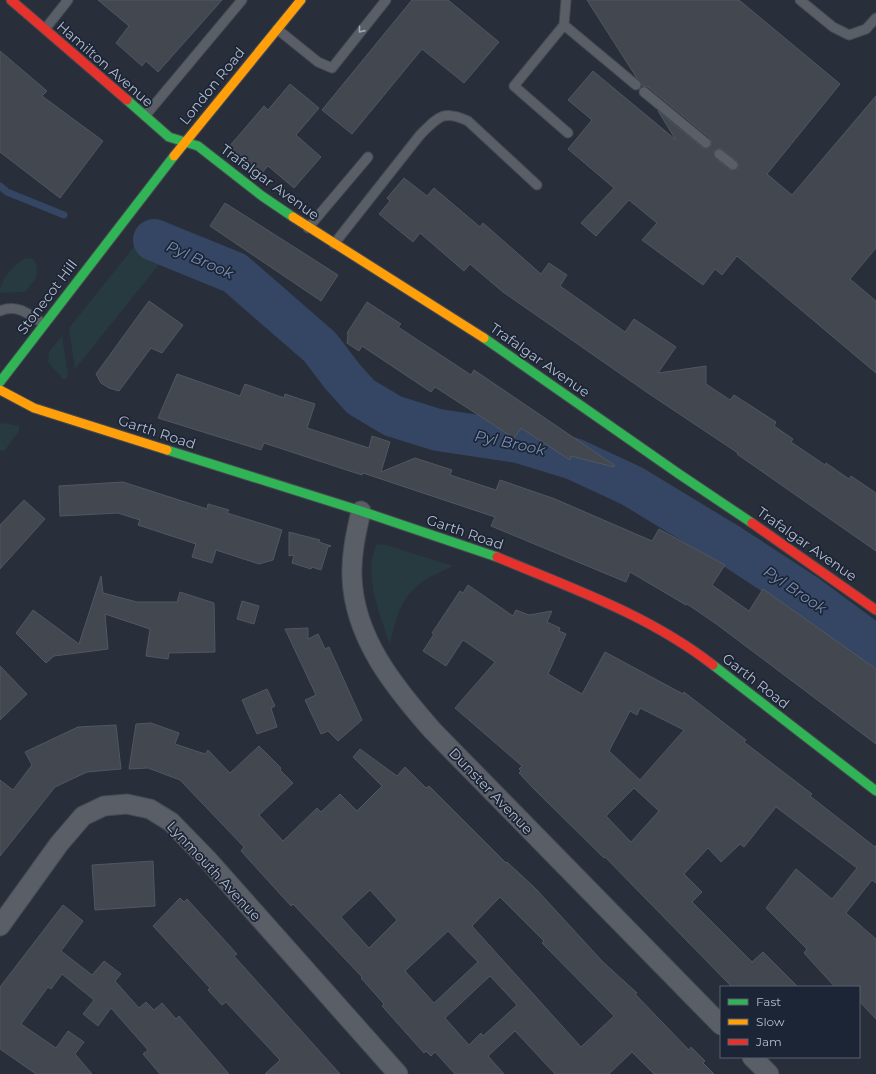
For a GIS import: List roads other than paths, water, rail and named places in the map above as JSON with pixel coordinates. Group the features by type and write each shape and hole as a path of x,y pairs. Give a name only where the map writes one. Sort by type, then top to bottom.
{"main road":[{"name":"Hamilton Avenue","path":"11,0 144,117 169,137 184,142"},
{"name":"London Road","path":"102,249 184,142 301,0"},
{"name":"Trafalgar Avenue","path":"184,142 198,146 262,196 308,228 502,349 679,474 774,537 876,610"},
{"name":"Stonecot Hill","path":"0,382 102,249"},
{"name":"Garth Road","path":"0,390 34,408 361,511 494,556 616,606 698,654 876,791"}],"street":[{"name":"Dunster Avenue","path":"361,511 354,543 352,578 358,611 374,653 398,690 438,737 720,1024"},
{"name":"Lynmouth Avenue","path":"0,926 59,844 83,816 104,806 127,804 150,809 171,822 208,860 398,1074"},
{"path":"753,1058 769,1074"}],"lane":[{"path":"44,29 68,0"},
{"path":"144,117 242,0"},
{"path":"277,29 318,62 332,68 386,0"},
{"path":"566,0 564,25 514,86 568,134"},
{"path":"800,0 833,27 849,35 866,29 876,18"},
{"path":"564,25 636,86"},
{"path":"644,92 706,143"},
{"path":"334,244 420,134 435,120 449,114 454,114 468,121 537,185"},
{"path":"720,154 733,165"},
{"path":"308,228 368,157"},
{"path":"0,311 11,307 21,309 44,324"}],"waterway":[{"name":"Pyl Brook","path":"0,186 7,192 64,215"},
{"name":"Pyl Brook","path":"154,240 235,273 320,347 342,376 361,397 393,416 438,430 518,442 574,459 632,486 731,546 806,595 876,647"}]}
